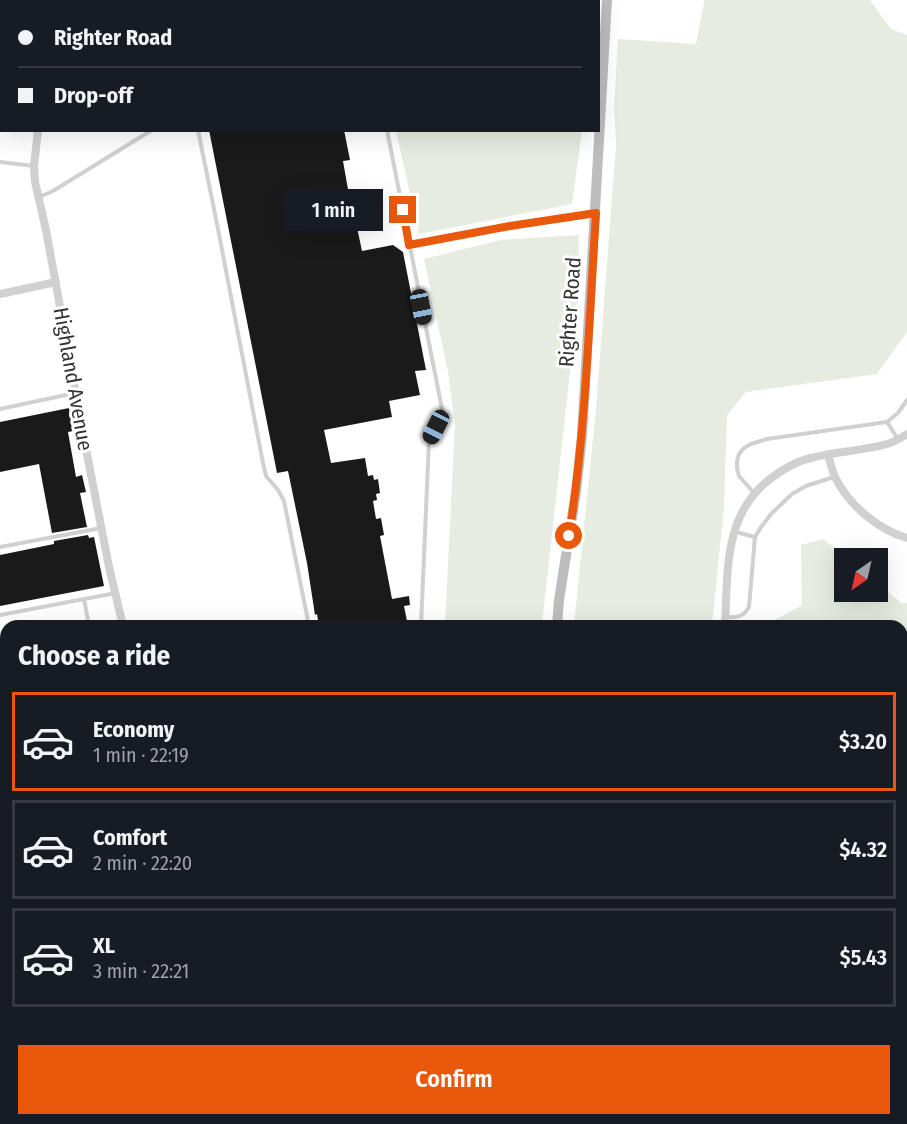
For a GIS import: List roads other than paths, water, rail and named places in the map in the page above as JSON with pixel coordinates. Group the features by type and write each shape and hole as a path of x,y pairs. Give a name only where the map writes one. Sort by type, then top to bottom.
{"street":[{"name":"Righter Road","path":"557,620 582,436 607,0"},
{"name":"Highland Avenue","path":"38,132 34,166 35,182 109,567 122,620"},
{"path":"0,294 56,282"},
{"path":"725,620 730,549 734,531 746,502 759,487 795,463 812,457 888,444 907,434"},
{"path":"828,454 835,477 866,516 894,535 907,538"}],"lane":[{"path":"38,198 149,132"},
{"path":"198,132 263,463 266,476 284,501 308,620"},
{"path":"387,132 442,414 429,440 421,620"},
{"path":"0,162 34,166"},
{"path":"409,245 596,213"},
{"path":"0,408 76,393"},
{"path":"754,493 739,476 737,468 739,454 744,448 767,439 887,422 898,413 907,400"},
{"path":"887,422 897,439"},
{"path":"728,620 742,616 749,607 755,537 771,514 792,494 806,486 835,477"},
{"path":"0,547 102,528"},
{"path":"734,531 755,537"},
{"path":"0,615 116,593"},
{"path":"84,598 87,620"}]}
